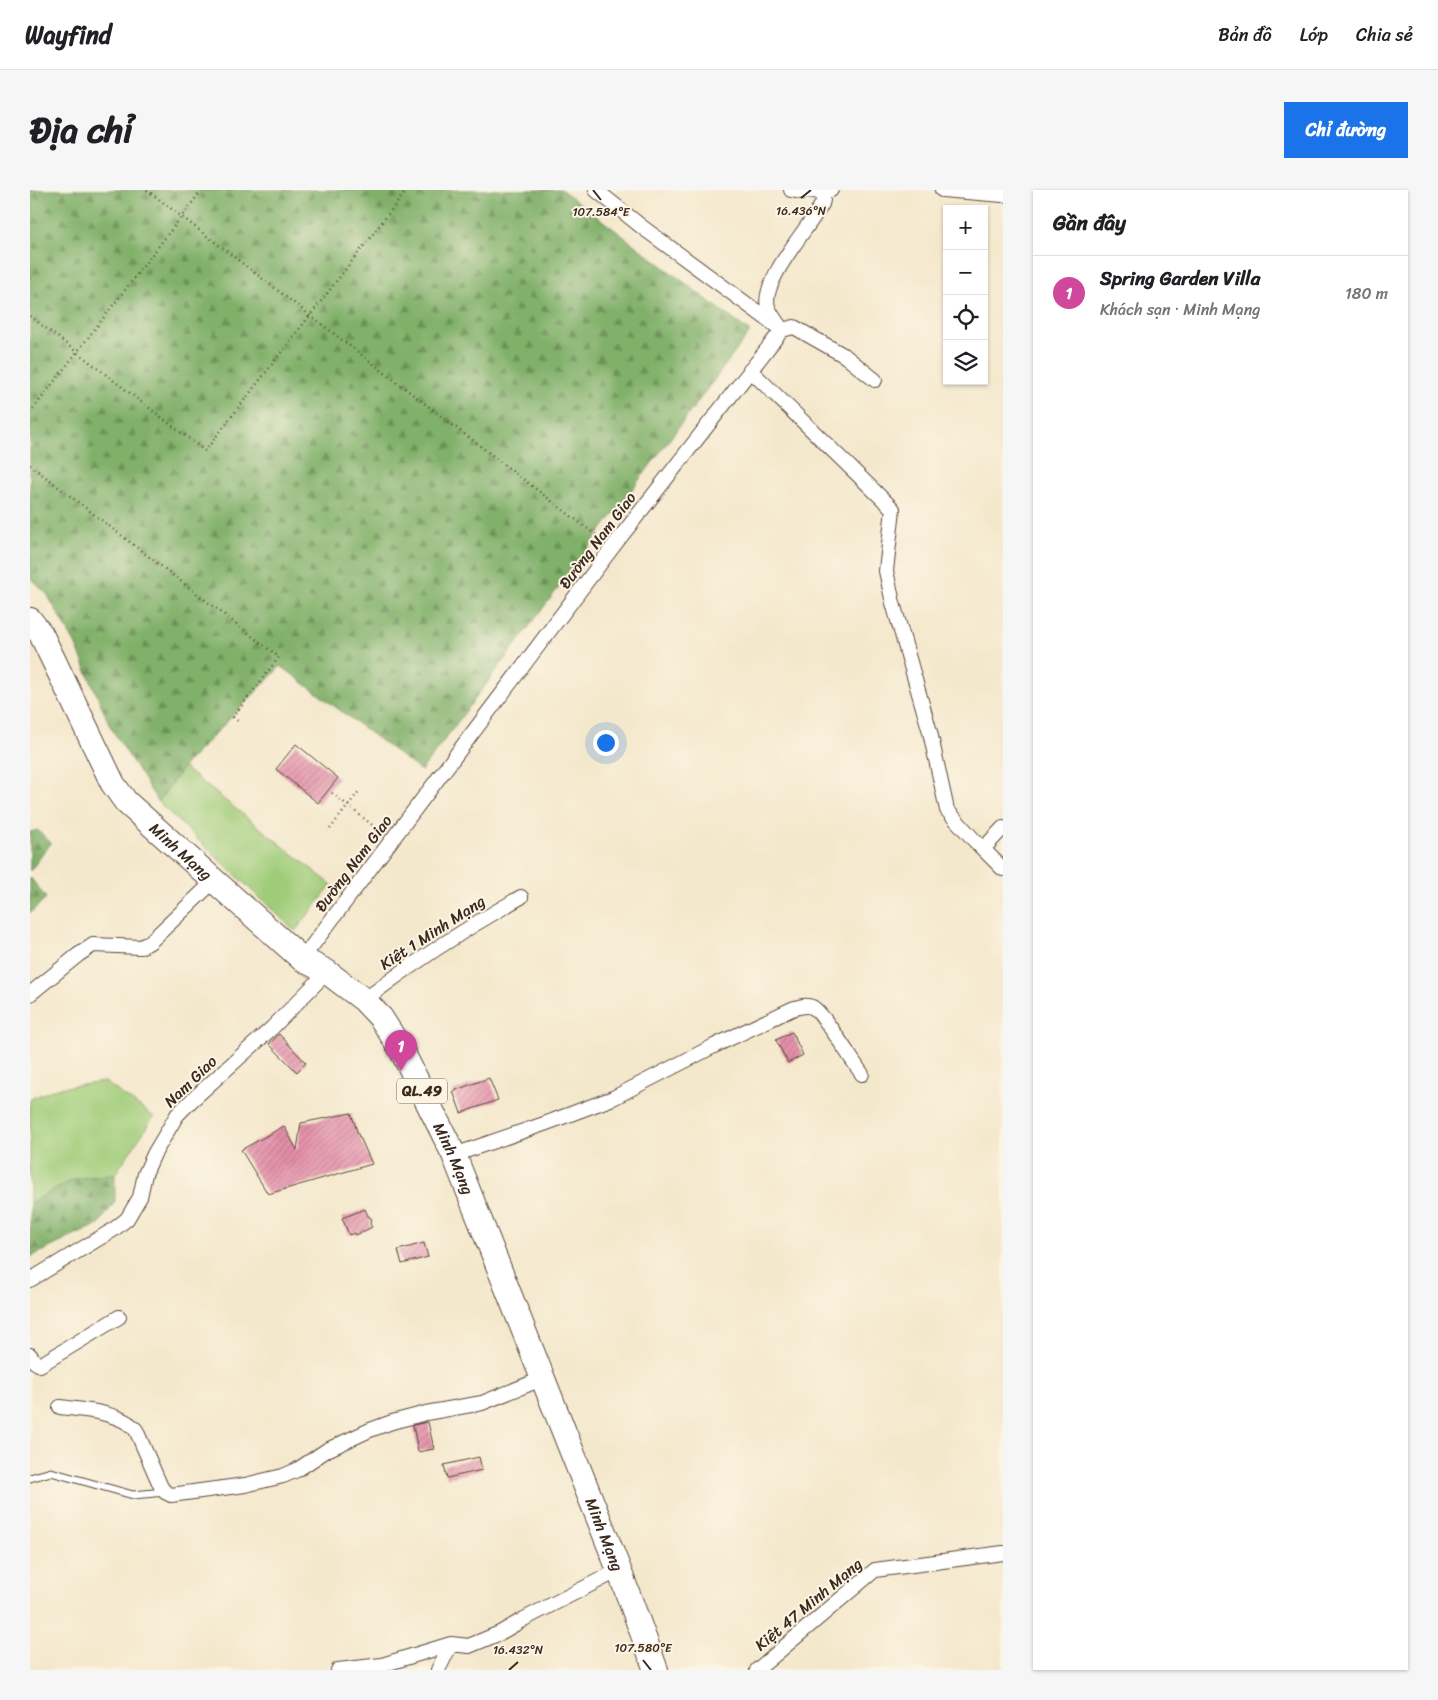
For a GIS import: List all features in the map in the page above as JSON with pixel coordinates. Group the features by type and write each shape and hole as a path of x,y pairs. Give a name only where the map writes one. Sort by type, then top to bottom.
{"highway":[{"name":"Minh Mạng","path":"30,620 41,634 113,784 126,802 302,958 327,972 364,1000 381,1018 402,1049 454,1154 544,1378 656,1670"}],"street":[{"path":"596,190 642,227 782,330"},
{"path":"782,330 768,305 769,293 784,260 822,204 826,191 791,190"},
{"path":"942,190 1003,195"},
{"path":"782,330 794,327 810,335 845,356 875,380"},
{"name":"Đường Nam Giao","path":"302,958 612,548 782,330"},
{"path":"750,370 894,509 886,571 893,603 930,732 947,810 1003,869"},
{"path":"983,849 1003,828"},
{"path":"30,994 93,945 141,947 150,942 215,880"},
{"name":"Kiệt 1 Minh Mạng","path":"364,1000 411,965 482,919 521,897"},
{"name":"Nam Giao","path":"30,1280 113,1230 127,1219 140,1197 144,1174 177,1116 191,1100 272,1028 327,972"},
{"path":"454,1154 595,1106 714,1046 792,1009 805,1005 811,1006 820,1014 862,1074"},
{"path":"30,1355 40,1365 119,1317"},
{"path":"60,1407 120,1418 131,1424 136,1430 161,1487 171,1495 245,1485 283,1476 297,1470 333,1447 370,1430 426,1413 482,1402 544,1378"},
{"name":"Kiệt 47 Minh Mạng","path":"757,1670 875,1570 1003,1553"},
{"path":"338,1670 382,1665 451,1644 469,1646 487,1640 619,1570"},
{"path":"438,1670 451,1644"}],"lane":[{"path":"30,1478 51,1472 133,1495 165,1492"}],"path":[{"path":"147,190 612,548"},
{"path":"30,414 202,190"},
{"path":"30,316 205,451 407,190"},
{"path":"30,465 279,657 233,717 239,722"},
{"path":"330,829 360,790"},
{"path":"332,792 392,840"}],"green space":[{"path":"30,190 562,190 750,332 421,771 281,666 183,767 158,802 110,726 75,643 47,594 30,578"},
{"path":"183,767 332,885 295,931 158,802"},
{"path":"38,830 51,843 30,871 30,832"},
{"path":"30,877 46,898 30,913"},
{"path":"105,1082 154,1117 115,1174 75,1179 30,1203 30,1099 57,1088"},
{"path":"115,1174 115,1202 99,1224 30,1257 30,1203 75,1179"}],"building":[{"path":"296,744 338,778 318,803 276,769"},
{"path":"792,1032 803,1055 788,1063 776,1040"},
{"path":"279,1034 306,1063 297,1072 269,1044"},
{"path":"489,1078 498,1100 461,1113 453,1091"},
{"path":"351,1113 359,1137 372,1164 268,1194 241,1150 284,1126 297,1150 301,1123"},
{"path":"365,1209 368,1216 372,1219 370,1224 372,1227 356,1235 355,1233 349,1235 342,1218"},
{"path":"424,1243 428,1257 402,1264 398,1250"},
{"path":"428,1422 434,1449 418,1452 413,1425"},
{"path":"479,1457 482,1470 447,1478 444,1465"}],"place":[{"name":"Spring Garden Villa","path":"401,1071"}]}
